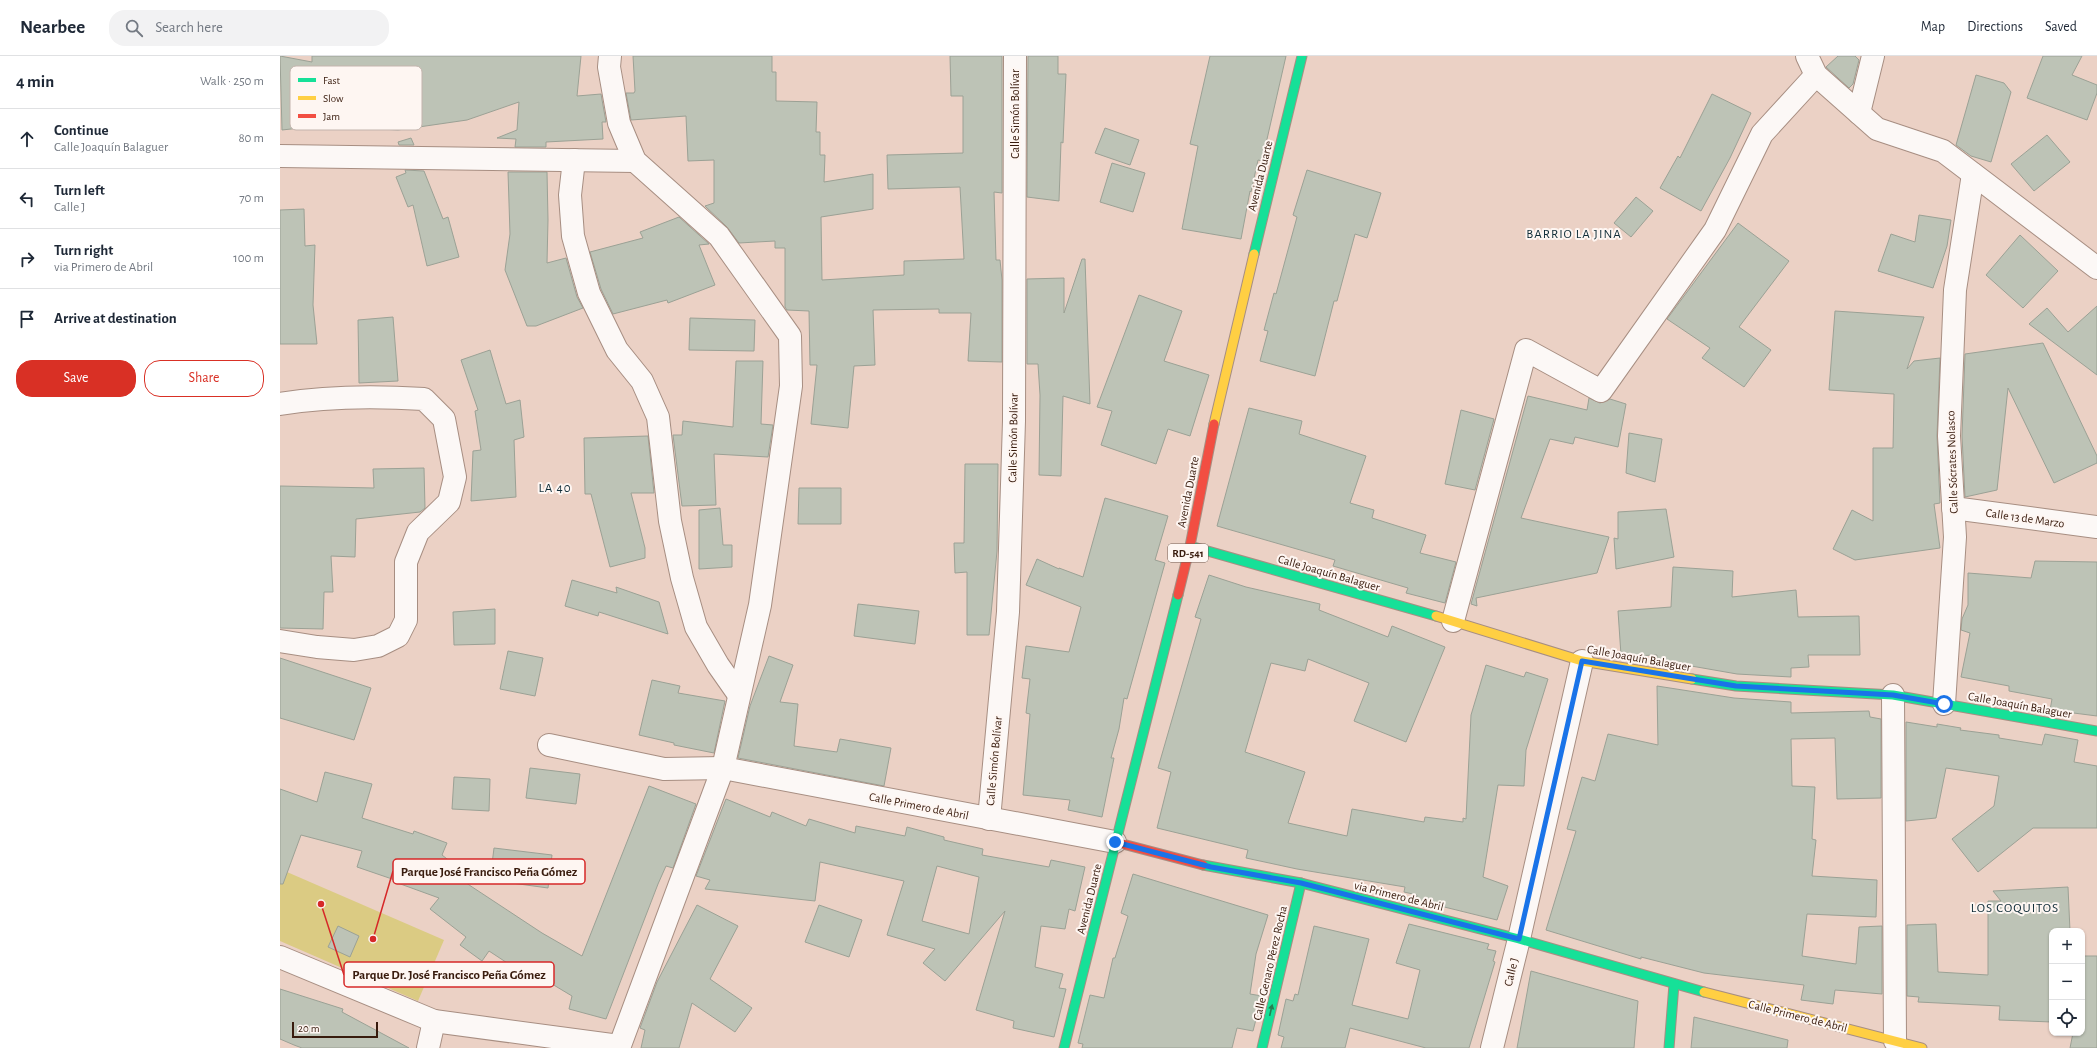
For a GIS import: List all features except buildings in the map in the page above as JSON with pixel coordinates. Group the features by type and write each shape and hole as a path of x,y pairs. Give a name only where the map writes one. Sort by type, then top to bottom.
{"main road":[{"name":"Avenida Duarte","path":"1064,1048 1190,546 1221,388 1302,56"},
{"name":"Calle Joaquín Balaguer","path":"1190,546 1453,621 1582,661 1736,686 1893,695 2097,731"},
{"name":"via Primero de Abril","path":"1115,842 1211,867 1301,883 1519,939 1674,984"},
{"name":"Calle Genaro Pérez Rocha","path":"1262,1048 1301,883"},
{"name":"Calle Primero de Abril","path":"1674,984 1922,1048"},
{"path":"1669,1048 1674,984"}],"street":[{"path":"280,957 434,1021 619,1047 723,768 764,582 791,386 790,336 719,236 635,161 619,123 609,67 610,56"},
{"name":"Calle Simón Bolívar","path":"989,819 1008,604 1014,414 1015,56"},
{"path":"1807,56 1816,75 1877,129 1943,151 2097,268"},
{"path":"1859,113 1873,56"},
{"path":"1453,621 1526,350 1601,391 1715,230 1762,134 1816,75"},
{"path":"280,156 635,161"},
{"path":"574,160 570,195 573,236 589,293 616,350 642,381 658,417 670,521 682,578 696,627 718,665 739,696"},
{"name":"Calle Sócrates Nolasco","path":"1944,704 1955,537 1948,436 1955,290 1973,174"},
{"path":"280,404 310,399 392,397 424,399 444,419 455,477 449,502 418,532 406,562 406,620 398,636 378,646 354,650 318,647 280,641"},
{"name":"Calle 13 de Marzo","path":"1953,508 2097,527"},
{"name":"Calle J","path":"1492,1048 1519,939 1582,661"},
{"path":"1893,695 1895,1041"},
{"name":"Calle Primero de Abril","path":"549,745 664,769 723,768 1115,842"},
{"path":"428,1048 434,1021"}],"shaded area":[{"path":"280,869 444,940 418,1001 280,941"}],"traffic: fast":[{"path":"1254,254 1302,56"},
{"path":"1190,546 1436,616"},
{"path":"1064,1048 1178,595"},
{"path":"1692,679 1736,686 1893,695 2097,731"},
{"path":"1203,865 1301,883 1262,1048"},
{"path":"1301,883 1519,939 1704,992"},
{"path":"1669,1048 1674,984"}],"traffic: slow":[{"path":"1214,424 1254,254"},
{"path":"1436,616 1582,661 1692,679"},
{"path":"1704,992 1922,1048"}],"traffic: jam":[{"path":"1178,595 1190,546 1214,424"},
{"path":"1115,842 1203,865"}],"place":[{"name":"Parque Dr. José Francisco Peña Gómez","path":"321,904"},
{"name":"Parque José Francisco Peña Gómez","path":"373,939"}],"district":[{"name":"BARRIO LA JINA","path":"1574,233"},
{"name":"LA 40","path":"555,487"},
{"name":"LOS COQUITOS","path":"2015,907"}],"route":[{"path":"1115,842 1211,867 1301,883 1519,939 1582,661 1736,686 1893,695 1944,704"}]}
